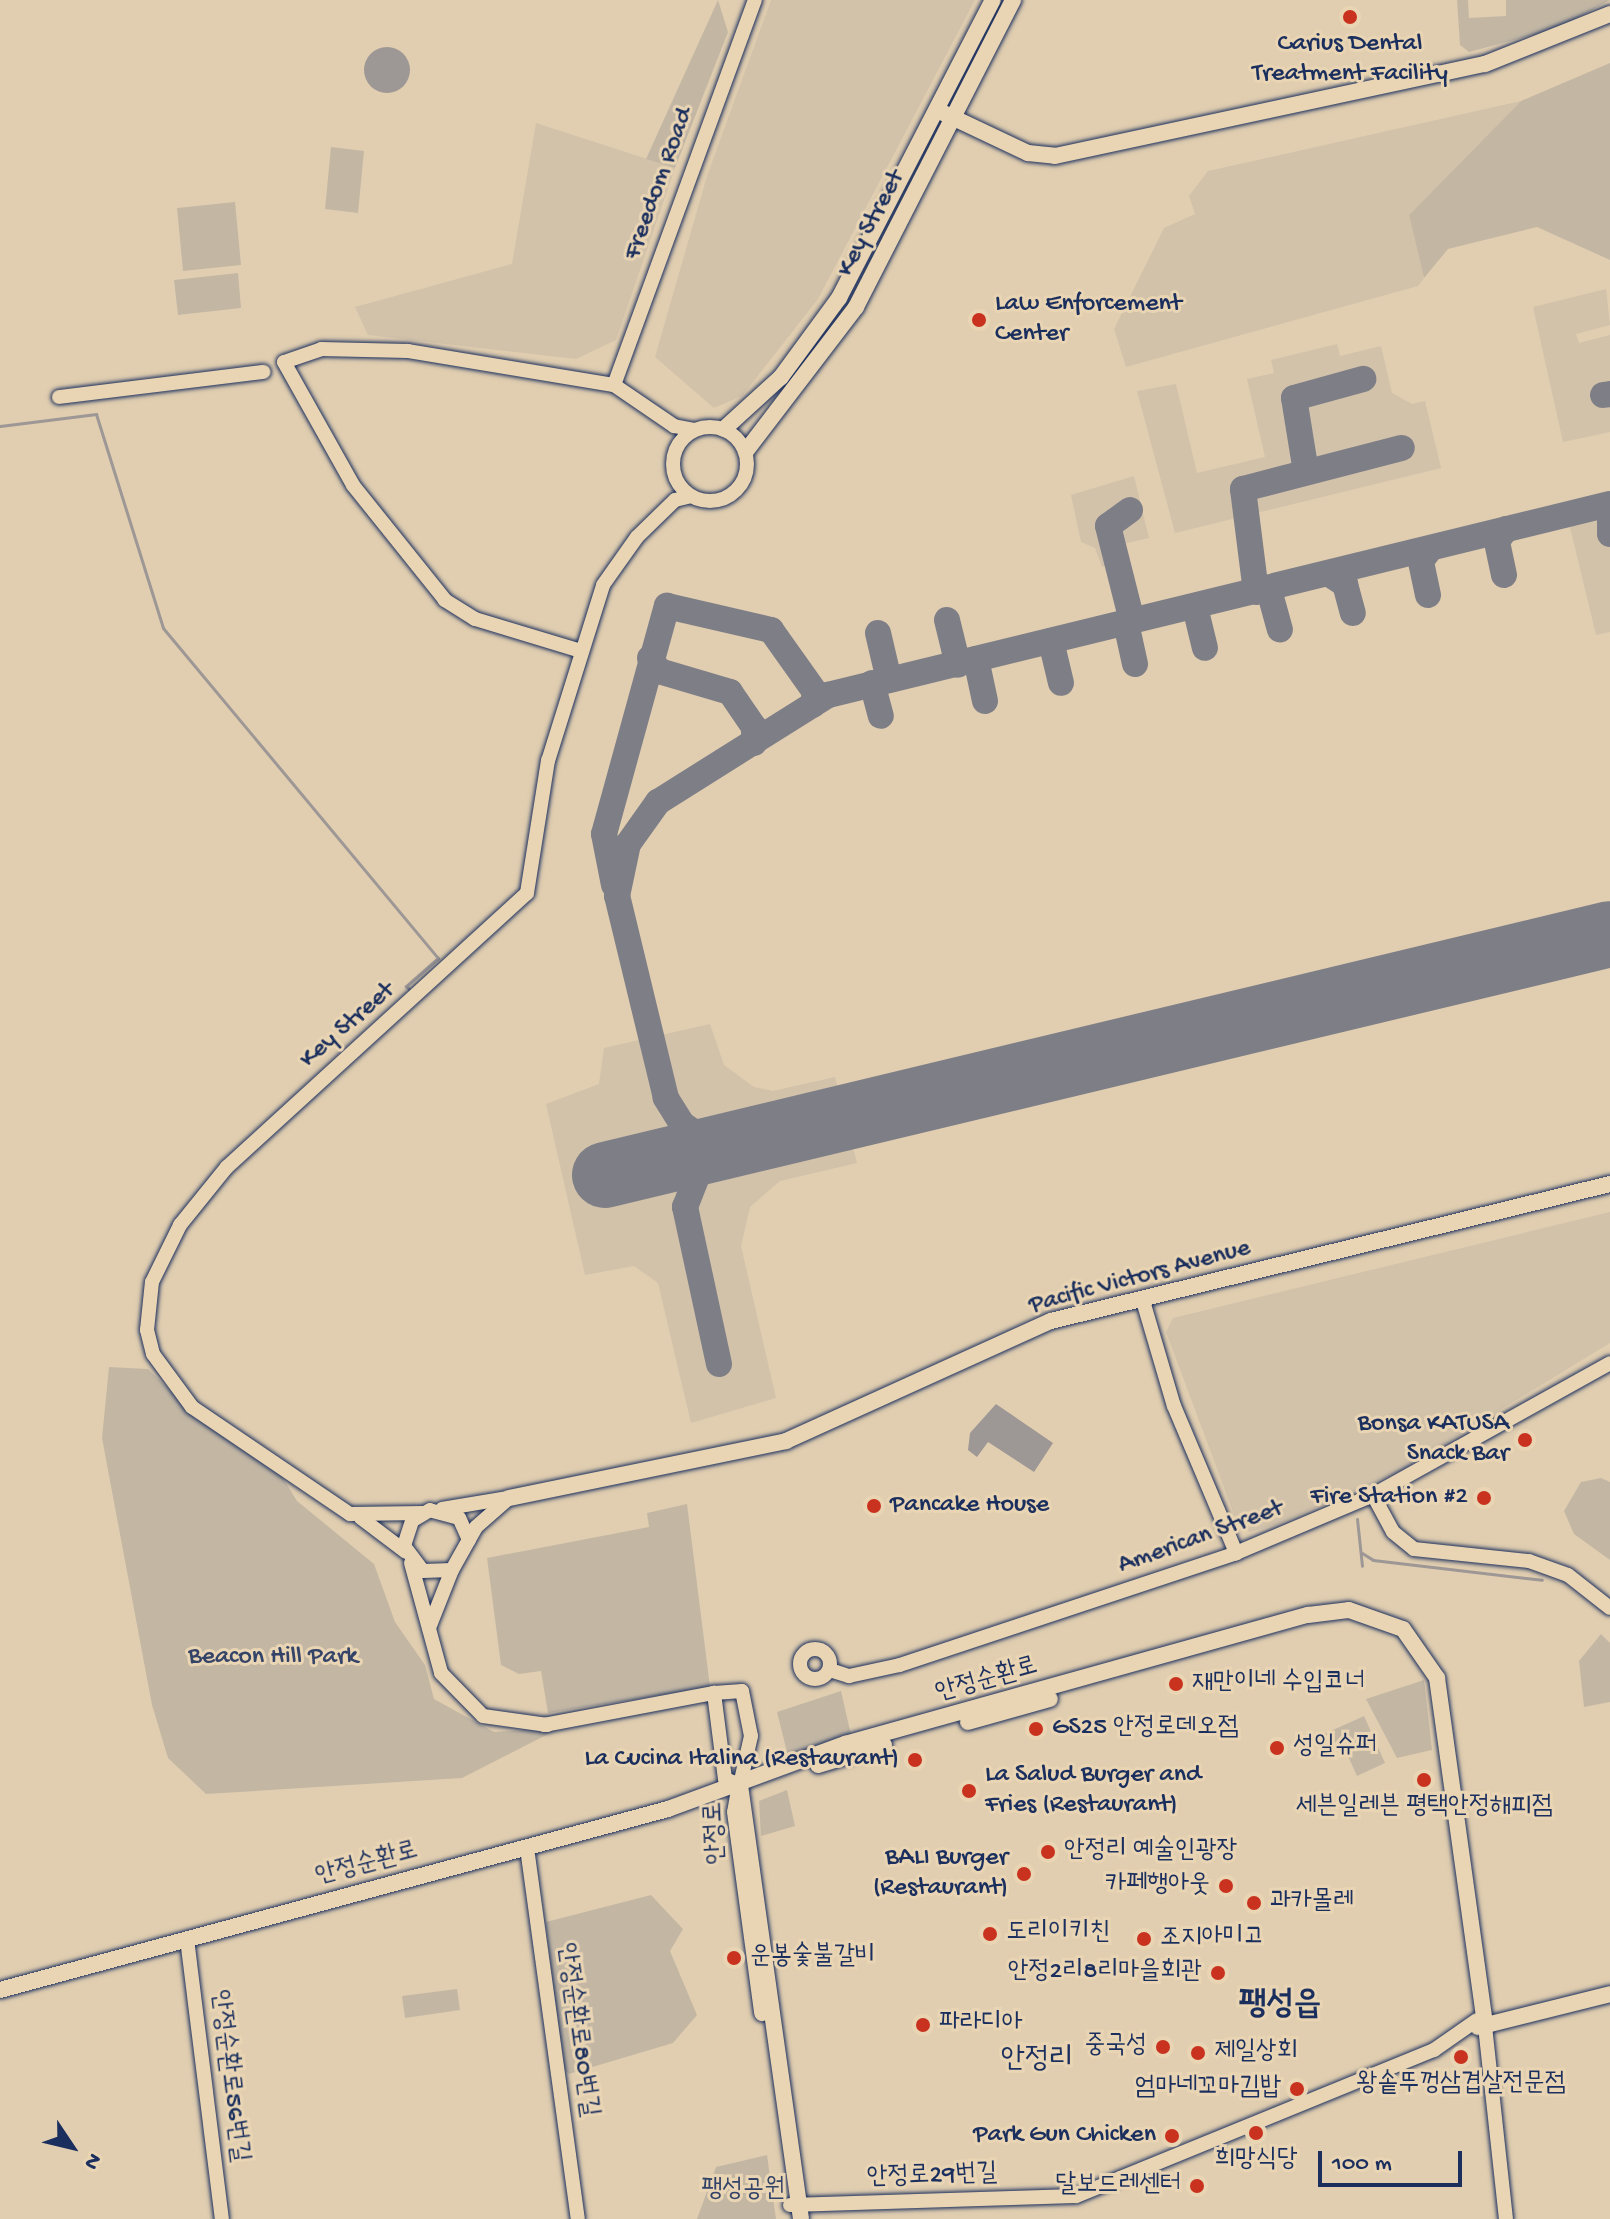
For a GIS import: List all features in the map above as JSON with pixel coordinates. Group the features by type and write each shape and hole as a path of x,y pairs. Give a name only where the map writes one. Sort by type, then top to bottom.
{"main road":[{"name":"Key Street","path":"724,429 781,377 839,298 993,0"},
{"name":"Key Street","path":"746,451 856,307 1013,0"},
{"path":"937,110 1028,153 1055,156 1485,64 1610,14"},
{"name":"Pacific Victors Avenue","path":"509,1498 786,1441 1051,1321 1143,1301 1610,1184"},
{"name":"안정순환로","path":"740,1785 845,1744 1308,1615 1365,1611 1415,1639 1441,1691 1482,2023"},
{"name":"안정순환로","path":"0,1990 527,1848 1323,1621 1372,1624 1409,1646 1428,1679 1463,1935 1482,2023"},
{"name":"안정로","path":"740,1785 735,1812 795,2212"},
{"path":"1482,2023 1610,1983"},
{"path":"1482,2023 1610,1994"}],"street":[{"name":"Freedom Road","path":"614,385 755,0"},
{"path":"581,651 475,619 445,600 360,496 284,362 321,349 408,351 614,385 674,426 694,430 724,429 746,451 746,474 733,494 712,501 691,496 675,500 679,484 674,426"},
{"path":"59,397 263,372"},
{"path":"678,445 694,430"},
{"path":"679,484 691,496"},
{"name":"Key Street","path":"408,1557 356,1516 177,1393 147,1330 152,1282 180,1225 227,1167 527,893 548,761 581,651 612,567 675,500"},
{"path":"1143,1301 1174,1406 1236,1553"},
{"name":"American Street","path":"830,1670 849,1676 900,1665 1236,1553 1373,1495 1610,1363"},
{"path":"1373,1495 1393,1532 1414,1549 1529,1561 1568,1575 1610,1608"},
{"path":"356,1516 430,1511 509,1498"},
{"path":"429,1628 452,1570 469,1540 509,1498"},
{"path":"469,1540 459,1518 430,1511 408,1526 408,1557 441,1673 473,1709 499,1722 545,1725 714,1693 742,1691 751,1736 740,1785 725,1779 714,1693"},
{"path":"408,1557 430,1574 452,1570"},
{"name":"안정순환로80번길","path":"527,1848 578,2219"},
{"name":"안정순환로56번길","path":"187,1939 222,2219"},
{"name":"안정로29번길","path":"795,2212 1076,2196 1457,2040 1482,2023"},
{"name":"안정순환로","path":"1482,2023 1484,2063 1506,2219"}],"shaded area":[{"path":"771,0 975,0 818,299 742,396 714,408 655,357 707,176"},
{"path":"387,47 403,54 410,70 403,86 387,93 371,86 364,70 371,54"},
{"path":"1521,101 1409,215 1424,278 1418,286 1126,367 1114,329 1164,228 1195,214 1189,196 1208,171"},
{"path":"536,123 675,168 616,340 576,359 368,335 355,307 512,264"},
{"path":"1606,289 1610,325 1576,334 1579,343 1610,335 1610,432 1563,442 1533,307"},
{"path":"1337,344 1340,356 1381,346 1392,393 1412,404 1425,401 1441,468 1175,533 1137,391 1176,384 1197,473 1265,457 1247,379 1274,373 1271,360"},
{"path":"1134,476 1149,538 1123,544 1119,563 1102,567 1095,548 1081,542 1071,495"},
{"path":"1610,518 1610,632 1596,635 1570,527"},
{"path":"710,1024 724,1065 754,1087 773,1091 835,1077 857,1163 780,1181 750,1207 741,1246 776,1398 691,1423 658,1283 634,1266 585,1275 546,1104 599,1084 604,1048"},
{"path":"1610,1212 1610,1343 1402,1470 1278,1524 1250,1532 1238,1525 1166,1332 1173,1318"},
{"path":"996,1404 1053,1443 1034,1472 988,1442 977,1457 968,1450 970,1433"}],"green space":[{"path":"718,0 728,32 675,168 646,159"},
{"path":"1457,0 1468,0 1469,18 1506,16 1506,0 1610,0 1559,28 1469,52 1460,45"},
{"path":"1610,63 1610,260 1537,227 1448,249 1424,278 1409,215 1521,101"},
{"path":"331,147 364,151 358,213 325,209"},
{"path":"235,202 241,265 183,271 177,208"},
{"path":"238,273 241,308 178,315 174,280"},
{"name":"Beacon Hill Park","path":"109,1367 148,1369 200,1420 278,1470 297,1501 374,1564 395,1622 425,1665 434,1699 494,1732 560,1728 462,1778 206,1794 168,1758 152,1705 102,1438"},
{"path":"1601,1478 1610,1482 1610,1560 1574,1534 1564,1511 1581,1482"},
{"path":"687,1504 710,1687 548,1713 541,1671 519,1674 501,1665 487,1558 649,1527 647,1513"},
{"path":"1601,1634 1610,1643 1610,1702 1584,1707 1579,1661"},
{"path":"1424,1680 1432,1750 1397,1758 1366,1699"},
{"path":"841,1691 851,1735 789,1760 777,1712"},
{"path":"1364,1716 1385,1763 1357,1776 1342,1743 1331,1748 1324,1734"},
{"path":"787,1790 795,1826 761,1836 759,1801"},
{"path":"651,1895 683,1929 670,1951 697,2015 673,2043 569,2074 562,2068 546,1922"},
{"path":"457,1989 460,2010 405,2018 402,1996"},
{"name":"팽성공원","path":"767,2155 776,2219 697,2219 716,2167"}],"waterway":[{"path":"0,426 96,414 163,628 438,958 406,986 410,990"},
{"path":"1357,1519 1362,1566"},
{"path":"1362,1553 1373,1560 1542,1580"}],"taxiway":[{"path":"1306,472 1294,398 1363,379"},
{"path":"1603,395 1610,394"},
{"path":"1256,592 1243,489 1402,448"},
{"path":"756,1142 704,1139 682,1124 666,1098 617,896 628,844 658,802 828,695 1610,504"},
{"path":"1610,508 1610,534"},
{"path":"1130,510 1108,526 1132,621"},
{"path":"1504,575 1497,541 1506,529"},
{"path":"1428,595 1421,561 1430,549"},
{"path":"1331,575 1345,584 1353,613"},
{"path":"1269,590 1280,630"},
{"path":"614,885 604,834 667,606 771,630 815,692 813,705"},
{"path":"1195,607 1205,648"},
{"path":"947,620 958,665"},
{"path":"1126,623 1135,664"},
{"path":"878,633 889,680"},
{"path":"1051,641 1061,683"},
{"path":"650,658 659,671 730,692 754,727 754,743"},
{"path":"976,659 985,701"},
{"path":"872,683 881,716"},
{"path":"719,1364 685,1207 700,1169 741,1147"}],"runway":[{"path":"605,1175 1610,934"}],"place":[{"name":"Carius Dental Treatment Facility","path":"1350,17"},
{"name":"Law Enforcement Center","path":"979,320"},
{"name":"Bonsa KATUSA Snack Bar","path":"1525,1440"},
{"name":"Fire Station #2","path":"1484,1498"},
{"name":"Pancake House","path":"874,1506"},
{"name":"재만이네 수입코너","path":"1176,1684"},
{"name":"GS25 안정로데오점","path":"1036,1729"},
{"name":"성일슈퍼","path":"1277,1748"},
{"name":"La Cucina Italina (Restaurant)","path":"915,1760"},
{"name":"세븐일레븐 평택안정해피점","path":"1424,1780"},
{"name":"La Salud Burger and Fries (Restaurant)","path":"969,1791"},
{"name":"안정리 예술인광장","path":"1048,1852"},
{"name":"BALI Burger (Restaurant)","path":"1024,1874"},
{"name":"카페행아웃","path":"1226,1886"},
{"name":"과카몰레","path":"1254,1903"},
{"name":"도리이키친","path":"990,1934"},
{"name":"조지아미고","path":"1144,1939"},
{"name":"운봉숯불갈비","path":"734,1958"},
{"name":"안정2리8리마을회관","path":"1218,1973"},
{"name":"파라디아","path":"923,2025"},
{"name":"중국성","path":"1163,2047"},
{"name":"제일상회","path":"1198,2053"},
{"name":"왕솥뚜껑삼겹살전문점","path":"1461,2057"},
{"name":"엄마네꼬마김밥","path":"1297,2089"},
{"name":"희망식당","path":"1256,2133"},
{"name":"Park Gun Chicken","path":"1172,2136"},
{"name":"달보드레센터","path":"1197,2186"}],"district":[{"name":"팽성읍","path":"1280,2007"},
{"name":"안정리","path":"1037,2061"}]}
